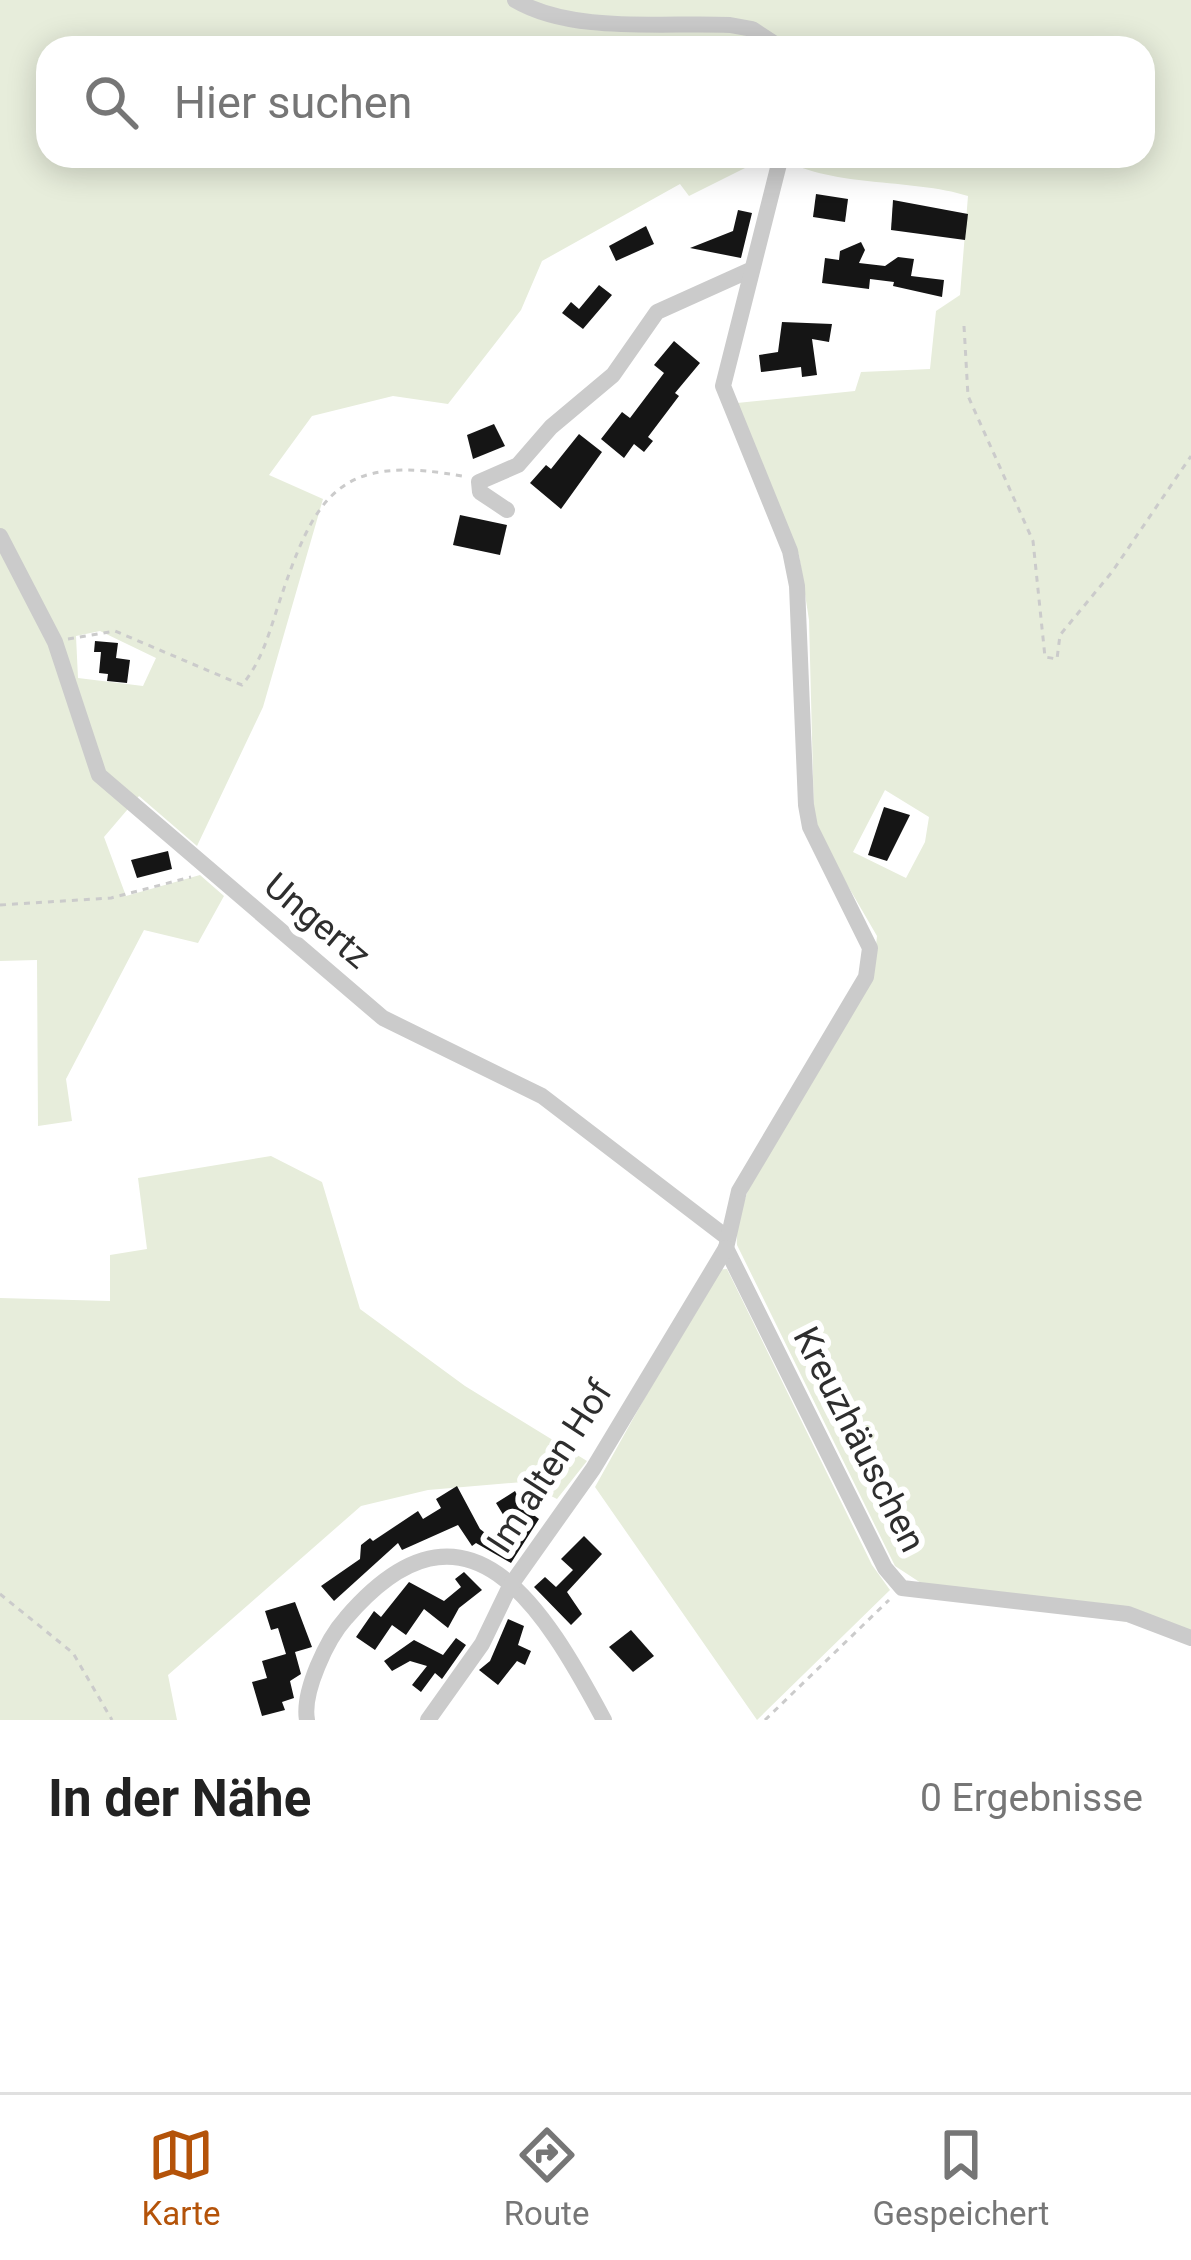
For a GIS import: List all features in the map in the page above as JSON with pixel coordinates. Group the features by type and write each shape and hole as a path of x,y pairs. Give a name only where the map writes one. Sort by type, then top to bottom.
{"street":[{"path":"515,0 544,13 730,25 763,36"},
{"name":"Im alten Hof","path":"428,1720 482,1644 510,1586 593,1468 726,1242 739,1191 866,977 870,949 811,827 797,586 790,551 723,386 748,271 778,168"},
{"path":"508,510 480,492 483,480 518,465 551,427 613,375 657,312 748,271"},
{"name":"Ungertz","path":"0,536 55,642 98,775 383,1018 542,1096 726,1242"},
{"name":"Kreuzhäuschen","path":"726,1242 885,1568 902,1588 1128,1614 1191,1638"},
{"path":"307,1720 309,1696 340,1625 391,1573 430,1554 450,1554 510,1586 549,1621 604,1720"}],"path":[{"path":"964,326 968,396 1033,541 1045,656 1057,659 1060,635 1112,572 1191,456"},
{"path":"55,642 115,631 242,685 259,665 300,540 340,484 406,465 483,480"},
{"path":"0,904 111,898 210,872"},
{"path":"765,1720 902,1588"},
{"path":"0,1594 73,1653 112,1720"}],"green space":[{"path":"0,0 1191,0 1191,1634 921,1583 895,1566 737,1245 740,1217 768,1144 874,964 877,936 824,845 814,815 809,620 799,555 737,403 855,391 861,372 930,369 936,311 960,295 968,196 804,168 1155,168 1155,36 36,36 36,168 745,168 689,196 680,184 542,261 521,310 448,404 393,396 312,416 269,475 323,499 263,707 197,846 139,796 104,837 126,896 200,875 224,896 198,943 144,930 66,1079 72,1121 38,1126 37,960 0,961","holes":["100,631 156,658 143,686 78,678 76,636","885,790 929,817 925,842 906,878 853,852"]},
{"path":"271,1156 322,1182 360,1309 465,1386 587,1461 557,1499 523,1482 428,1490 361,1506 168,1675 177,1720 0,1720 0,1298 110,1301 110,1255 147,1249 138,1178"},
{"path":"727,1269 872,1565 890,1590 757,1720 595,1487 716,1270"}],"building":[{"path":"816,194 848,199 845,222 813,217"},
{"path":"893,200 968,214 965,240 891,230"},
{"path":"738,210 752,213 741,258 690,248 733,231"},
{"path":"646,226 654,244 616,261 609,246"},
{"path":"861,242 865,250 859,263 885,266 898,257 914,259 911,276 944,280 942,297 870,279 869,289 822,283 825,258 839,260 840,251"},
{"path":"599,285 612,295 583,329 562,313 571,302 579,309"},
{"path":"782,322 832,324 829,342 812,339 817,375 802,377 801,367 761,372 759,355 778,352"},
{"path":"674,341 700,363 648,437 653,441 644,452 634,444 624,458 601,439 622,412 630,418 664,373 654,365"},
{"path":"494,424 505,446 473,459 467,435"},
{"path":"579,434 602,452 561,509 530,483 546,465 551,469"},
{"path":"460,515 507,525 500,555 453,545"},
{"path":"95,641 118,643 116,658 130,660 127,683 107,681 108,674 99,673 101,652 94,652"},
{"path":"884,807 910,815 887,861 868,855"},
{"path":"168,851 172,869 137,878 131,860"},
{"path":"457,1486 480,1529 493,1539 507,1521 496,1503 515,1491 523,1507 539,1519 511,1563 476,1543 472,1546 458,1525 402,1550 398,1543 334,1601 321,1586 360,1559 361,1545 370,1538 373,1541 418,1511 423,1519 441,1508 436,1499"},
{"path":"584,1536 602,1554 567,1592 582,1614 571,1625 534,1587 545,1577 556,1587 573,1570 561,1559"},
{"path":"464,1572 482,1590 459,1608 448,1628 424,1609 406,1635 392,1625 375,1650 356,1637 374,1611 381,1617 409,1582 444,1601 461,1587 455,1579"},
{"path":"295,1602 312,1647 295,1652 301,1674 290,1681 294,1698 282,1702 285,1710 262,1716 252,1682 267,1678 262,1661 286,1654 278,1628 271,1630 265,1611"},
{"path":"508,1619 524,1626 518,1645 531,1651 525,1665 517,1661 498,1685 479,1670 490,1661"},
{"path":"631,1630 654,1656 633,1672 609,1647"},
{"path":"456,1638 466,1645 442,1679 435,1673 421,1692 412,1685 427,1666 410,1661 392,1671 384,1661 414,1640 443,1655"}]}
